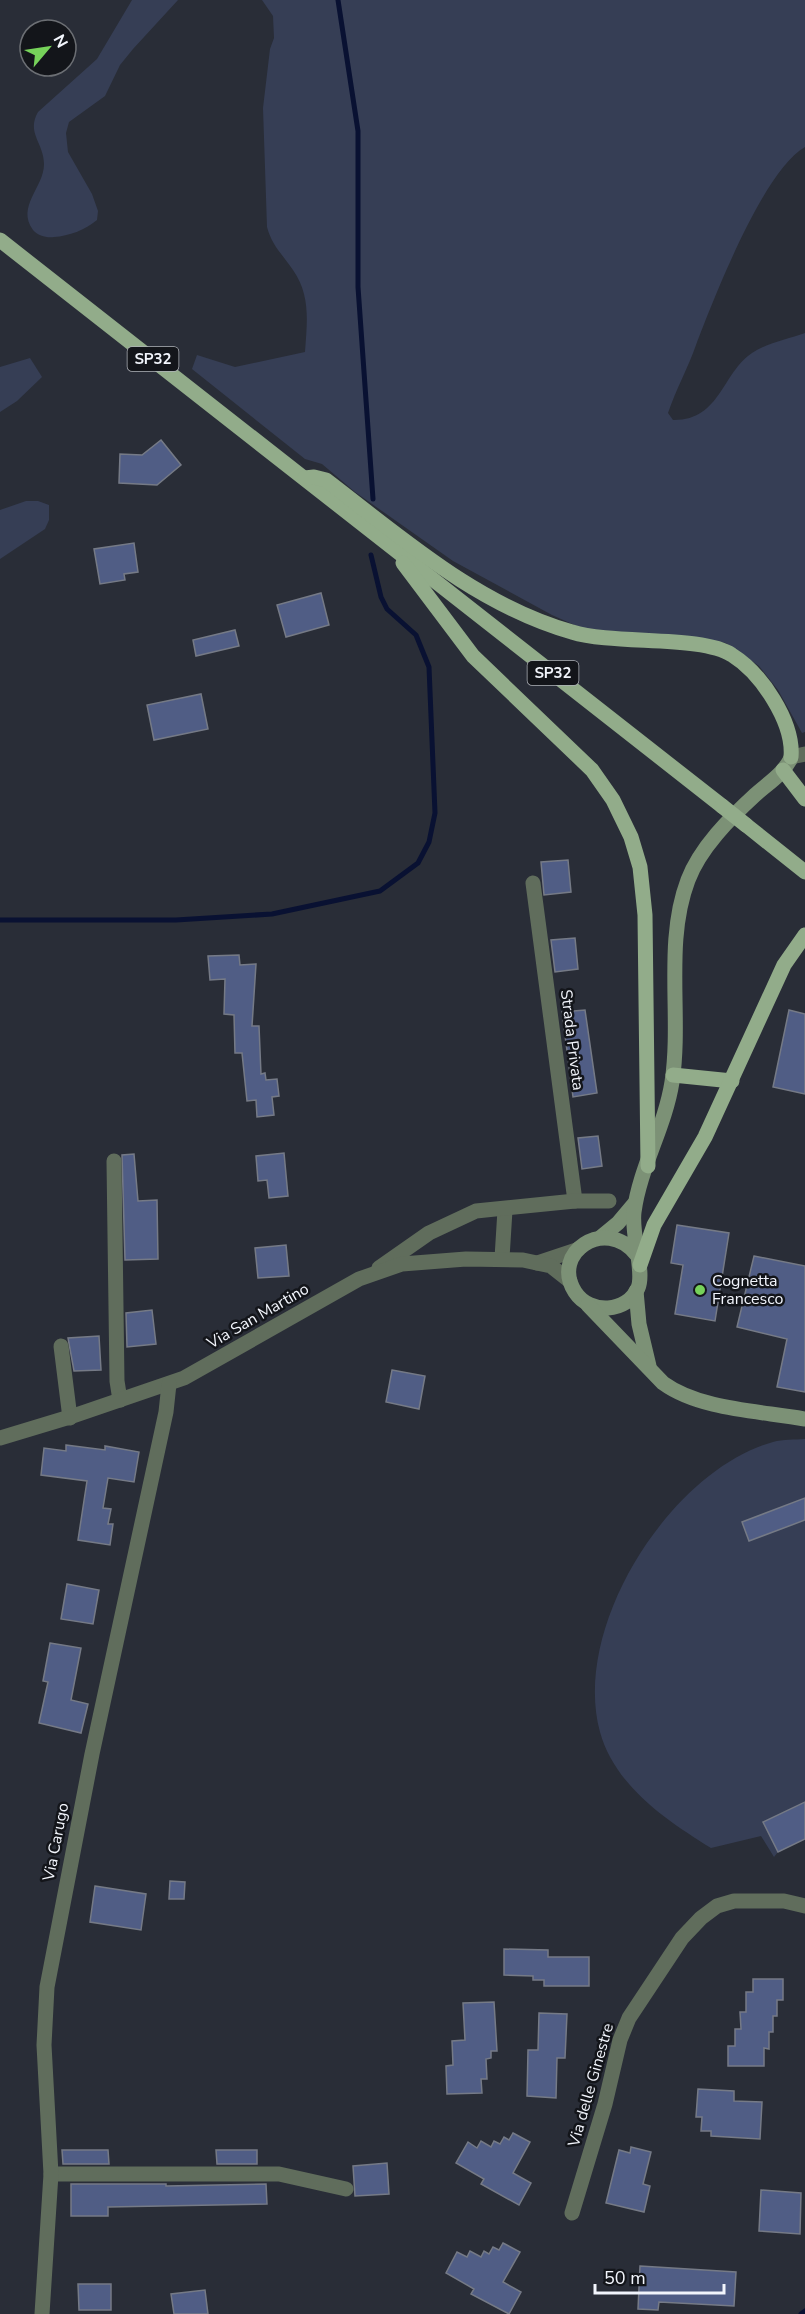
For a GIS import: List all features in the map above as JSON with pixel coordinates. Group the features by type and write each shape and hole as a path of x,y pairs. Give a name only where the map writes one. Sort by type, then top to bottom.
{"main road":[{"name":"SP32","path":"0,240 805,872"},
{"path":"305,478 314,477 326,480 434,563 487,595 548,624 603,639 707,646 731,654 747,668 775,703 789,736 793,761 805,799"},
{"path":"384,540 430,596 473,656 592,770 613,800 631,837 639,867 645,915 648,1166"},
{"path":"638,1260 654,1225 700,1146 784,965 805,934"},
{"path":"673,1075 732,1081"}],"street":[{"path":"586,1303 596,1307 613,1308 626,1302 636,1291 641,1279 633,1226 636,1201 664,1121 673,1075 678,929 689,878 698,861 721,831 747,802 793,761"},
{"name":"Strada Privata","path":"534,883 575,1202"},
{"path":"114,1161 117,1381 120,1401"},
{"path":"369,1275 429,1233 476,1211 609,1201"},
{"path":"636,1201 618,1223 601,1237 586,1242 579,1249 571,1263 570,1281 578,1295 663,1383 677,1394 697,1401 805,1419"},
{"path":"502,1258 506,1210"},
{"path":"601,1237 622,1241 638,1260"},
{"name":"Via San Martino","path":"537,1263 579,1249"},
{"name":"Via San Martino","path":"0,1438 70,1418 169,1384 200,1370 369,1275 402,1264 426,1260 502,1258 537,1263 556,1269 570,1281"},
{"path":"636,1291 639,1324 649,1366"},
{"path":"61,1346 70,1418"},
{"name":"Via Carugo","path":"42,2314 51,2174 44,2045 47,1987 90,1763 166,1412 169,1384"},
{"name":"Via delle Ginestre","path":"572,2213 629,2018 682,1938 701,1918 717,1906 734,1900 784,1901 805,1906"},
{"path":"51,2174 279,2174 346,2189"}],"shaded area":[{"path":"132,0 178,0 120,65 105,96 69,122 66,133 68,152 92,194 98,211 97,220 82,230 46,237 33,230 28,213 29,205 43,173 44,164 35,132 35,119 38,112 97,59"},
{"path":"262,0 805,0 805,147 789,160 773,181 742,237 727,268 668,413 673,420 689,418 701,413 711,405 734,372 752,353 805,333 805,732 802,733 778,690 759,666 726,643 694,637 588,631 552,615 453,561 355,492 322,464 305,459 192,369 197,355 235,367 305,352 306,310 303,290 293,270 275,245 267,227 263,108 270,49 274,38 273,16"},
{"path":"30,358 42,377 17,401 0,412 0,367"},
{"path":"26,501 38,501 49,505 49,520 45,529 0,559 0,510"},
{"path":"805,1439 805,1802 763,1822 778,1852 774,1857 761,1836 711,1848 677,1826 644,1800 617,1769 607,1751 600,1732 595,1691 600,1646 615,1602 637,1558 665,1519 698,1485 735,1458 773,1442"}],"building":[{"path":"161,440 181,465 157,485 119,483 120,454 142,455"},
{"path":"134,543 138,572 124,574 125,580 100,584 94,549"},
{"path":"321,593 329,625 286,637 277,605"},
{"path":"235,630 239,646 196,656 193,640"},
{"path":"201,694 208,729 154,740 147,705"},
{"path":"568,860 571,892 544,895 541,862"},
{"path":"575,938 578,969 555,972 551,940"},
{"path":"239,955 240,965 256,964 252,1026 259,1026 261,1074 265,1073 266,1080 277,1079 279,1096 272,1097 274,1115 257,1117 256,1100 247,1101 242,1053 235,1053 234,1015 224,1014 225,979 210,980 208,956"},
{"path":"585,1010 597,1093 573,1097 562,1012"},
{"path":"789,1010 805,1014 805,1094 773,1087"},
{"path":"598,1136 602,1166 582,1169 578,1138"},
{"path":"284,1153 288,1196 269,1198 267,1180 258,1181 256,1156"},
{"path":"134,1154 138,1201 157,1200 158,1259 125,1260 122,1155"},
{"name":"Cognetta Francesco","path":"677,1225 729,1233 715,1321 675,1314 683,1265 671,1263"},
{"path":"286,1245 289,1276 258,1278 255,1248"},
{"path":"754,1256 805,1266 805,1392 777,1387 787,1339 737,1327"},
{"path":"152,1310 156,1344 127,1347 126,1313"},
{"path":"99,1336 101,1370 74,1371 68,1338"},
{"path":"392,1370 425,1376 419,1409 386,1402"},
{"path":"66,1445 105,1450 105,1446 139,1452 134,1482 108,1478 103,1508 111,1509 108,1524 113,1524 110,1545 78,1540 87,1481 41,1475 44,1448 66,1451"},
{"path":"805,1498 805,1520 749,1541 742,1522"},
{"path":"67,1584 99,1590 93,1624 61,1619"},
{"path":"50,1643 81,1648 71,1700 88,1704 81,1733 39,1723 48,1682 43,1681"},
{"path":"805,1802 805,1839 778,1852 763,1822"},
{"path":"170,1881 185,1882 184,1899 169,1899"},
{"path":"95,1886 146,1894 141,1930 90,1922"},
{"path":"504,1949 548,1950 548,1957 589,1957 589,1986 544,1986 544,1980 533,1980 533,1976 504,1975"},
{"path":"753,1979 783,1979 783,2000 777,2000 777,2016 773,2016 773,2032 769,2032 769,2049 764,2048 764,2066 728,2066 728,2046 735,2046 735,2029 741,2029 740,2012 746,2012 746,1992 753,1992"},
{"path":"494,2002 497,2051 491,2051 491,2058 486,2059 487,2079 481,2079 482,2093 447,2094 446,2066 453,2065 452,2041 465,2040 463,2003"},
{"path":"539,2013 567,2014 565,2058 557,2058 556,2098 527,2096 528,2050 538,2050"},
{"path":"698,2089 734,2091 734,2101 762,2102 760,2139 711,2136 711,2131 701,2131 702,2117 696,2117"},
{"path":"513,2133 530,2142 513,2173 531,2183 519,2205 481,2184 484,2179 456,2163 468,2142 477,2148 481,2141 491,2147 494,2141 500,2144 504,2137 509,2140"},
{"path":"631,2147 651,2152 643,2184 650,2186 644,2212 606,2203 619,2150 630,2153"},
{"path":"62,2150 108,2150 109,2164 63,2164"},
{"path":"216,2150 257,2150 257,2164 217,2164"},
{"path":"387,2163 389,2194 355,2196 353,2166"},
{"path":"71,2184 166,2184 166,2186 266,2184 267,2204 108,2207 108,2216 71,2216"},
{"path":"761,2190 801,2193 800,2234 759,2231"},
{"path":"503,2243 520,2252 503,2282 521,2292 509,2314 471,2294 474,2289 446,2273 457,2252 467,2257 470,2251 481,2257 484,2251 489,2254 493,2247 499,2250"},
{"path":"640,2266 736,2272 734,2306 659,2302 658,2310 638,2309"},
{"path":"78,2284 111,2284 111,2310 79,2310"},
{"path":"205,2290 208,2314 174,2314 171,2294"}],"waterway":[{"path":"338,0 358,131 358,287 373,499"},
{"path":"0,920 176,920 272,914 380,891 418,863 429,842 435,813 429,667 416,635 387,609 381,597 371,555"},
{"path":"801,2314 805,2311"}],"place":[{"name":"Cognetta Francesco","path":"700,1290"}]}
